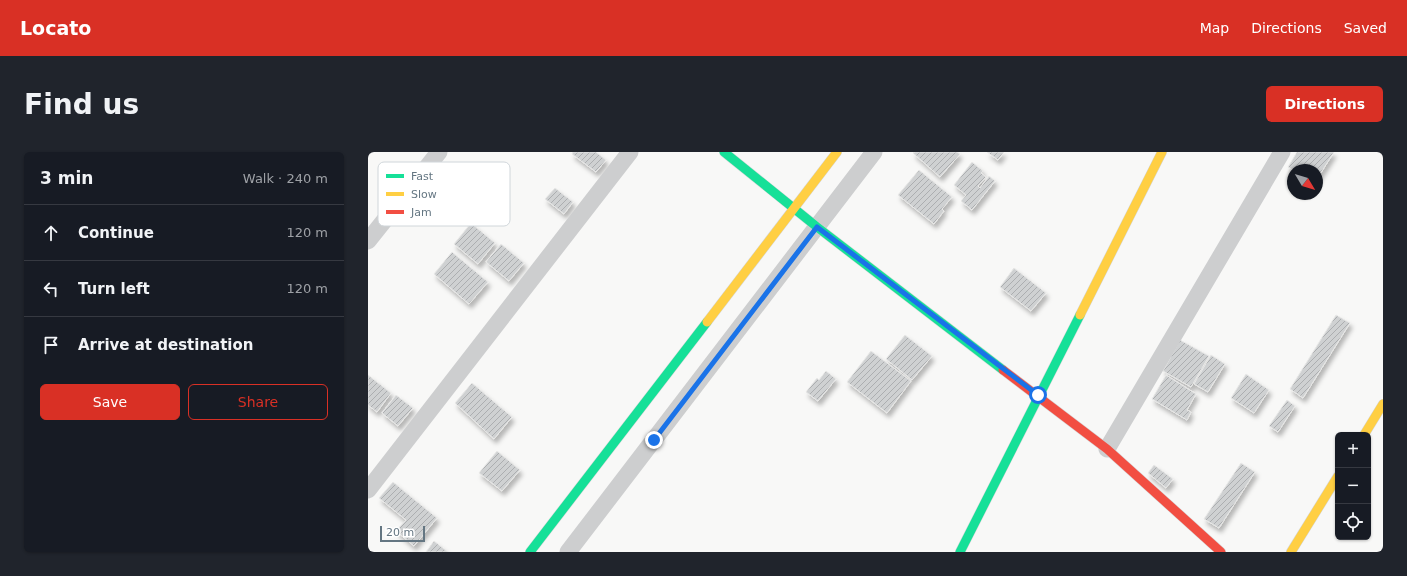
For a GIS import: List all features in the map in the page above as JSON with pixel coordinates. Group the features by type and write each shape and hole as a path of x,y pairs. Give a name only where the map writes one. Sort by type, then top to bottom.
{"main road":[{"path":"724,152 817,227 1108,449 1221,552"},
{"path":"530,552 836,152"},
{"path":"960,552 1162,152"},
{"path":"1366,432 1383,404"},
{"path":"1291,552 1335,481"}],"street":[{"path":"431,162 439,152"},
{"path":"368,490 630,152"},
{"path":"568,552 874,152"},
{"path":"1108,449 1282,152"},
{"path":"368,241 380,226"}],"building":[{"path":"573,152 596,152 606,160 596,172 572,154"},
{"path":"957,152 960,154 940,177 913,153"},
{"path":"987,152 1004,152 998,160"},
{"path":"1297,152 1334,152 1323,169 1323,164 1290,164"},
{"path":"972,162 983,171 981,173 986,177 978,186 980,188 989,176 995,181 972,210 961,201 966,195 954,185"},
{"path":"919,170 952,197 942,209 944,211 934,224 898,195"},
{"path":"555,188 573,202 564,214 545,199"},
{"path":"469,226 475,226 495,243 478,264 454,244"},
{"path":"501,244 524,263 509,281 486,262"},
{"path":"452,252 488,282 469,304 434,274"},
{"path":"1014,268 1046,293 1031,311 1000,287"},
{"path":"1336,315 1350,323 1303,398 1290,389"},
{"path":"905,335 932,356 912,380 886,359"},
{"path":"1180,340 1209,356 1191,387 1163,371"},
{"path":"871,351 911,381 887,413 847,382"},
{"path":"1211,355 1225,364 1208,392 1194,384"},
{"path":"826,371 836,379 818,401 806,392 817,378 819,380"},
{"path":"1246,374 1269,390 1254,413 1231,398"},
{"path":"368,375 391,393 377,412 368,405"},
{"path":"1166,375 1196,394 1187,410 1191,412 1187,420 1152,399"},
{"path":"472,383 512,417 494,439 455,403"},
{"path":"396,395 413,408 398,426 382,413"},
{"path":"1287,400 1295,406 1278,432 1269,426"},
{"path":"497,451 520,470 502,491 479,473"},
{"path":"1241,463 1255,472 1219,528 1204,519"},
{"path":"1154,465 1173,479 1166,488 1148,473"},
{"path":"393,482 437,518 414,546 396,531 406,520 379,498"},
{"path":"434,541 448,552 426,552"}],"traffic: fast":[{"path":"724,152 817,227 1003,370"},
{"path":"960,552 1080,315"},
{"path":"530,552 707,322"}],"traffic: slow":[{"path":"707,322 837,152"},
{"path":"1080,315 1162,152"},
{"path":"1366,432 1383,404"},
{"path":"1291,552 1335,481"}],"traffic: jam":[{"path":"1003,370 1107,449 1221,552"}],"route":[{"path":"654,440 817,227 1038,395"}]}
